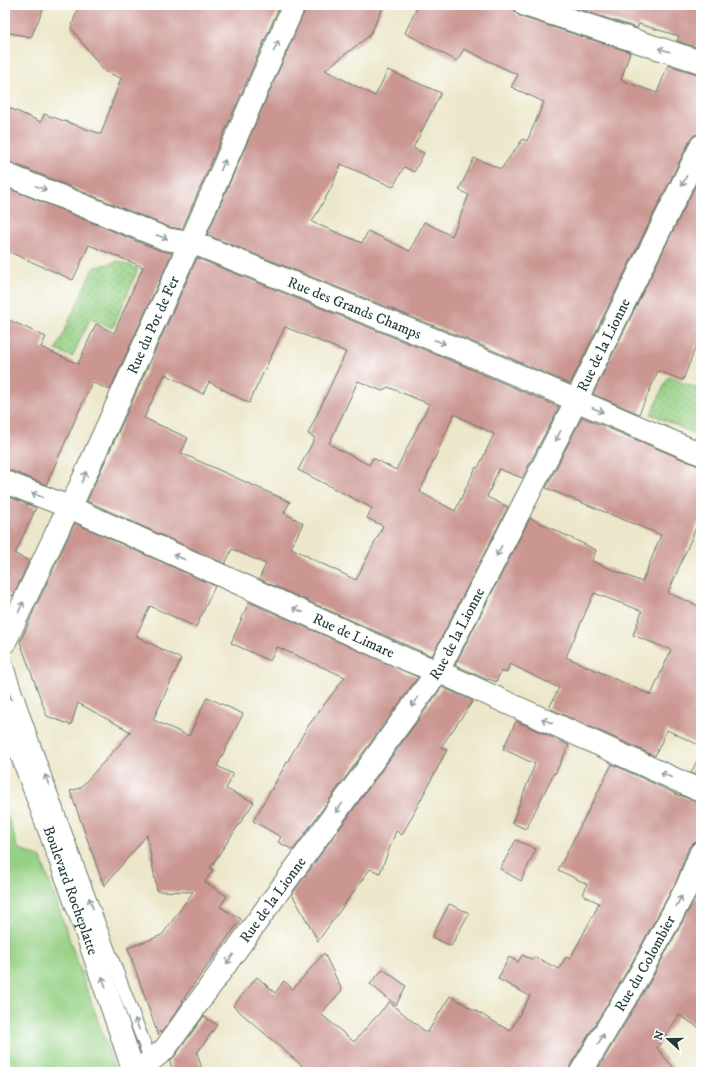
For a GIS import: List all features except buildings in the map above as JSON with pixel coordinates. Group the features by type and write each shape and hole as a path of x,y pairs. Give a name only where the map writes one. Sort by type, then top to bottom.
{"street":[{"name":"Rue du Pot de Fer","path":"5,642 77,492 190,243 294,5"},
{"path":"525,5 701,62"},
{"name":"Rue de la Lionne","path":"140,1068 164,1050 438,671 571,411 701,146"},
{"name":"Rue des Grands Champs","path":"5,174 166,239 201,246 450,346 701,454"},
{"name":"Rue de Limare","path":"5,482 68,508 247,587 408,660 438,671 701,792"},
{"name":"Boulevard Rocheplatte","path":"5,709 81,917 140,1068"},
{"name":"Rue du Colombier","path":"581,1072 642,972 687,887 701,852"}],"lane":[{"path":"5,660 94,912 140,1068"}],"green space":[{"path":"119,261 138,269 113,328 90,319 72,357 56,350 93,268"},
{"path":"668,377 701,390 701,437 651,414"},
{"path":"5,808 18,848 41,858 116,1072 5,1072"}]}
